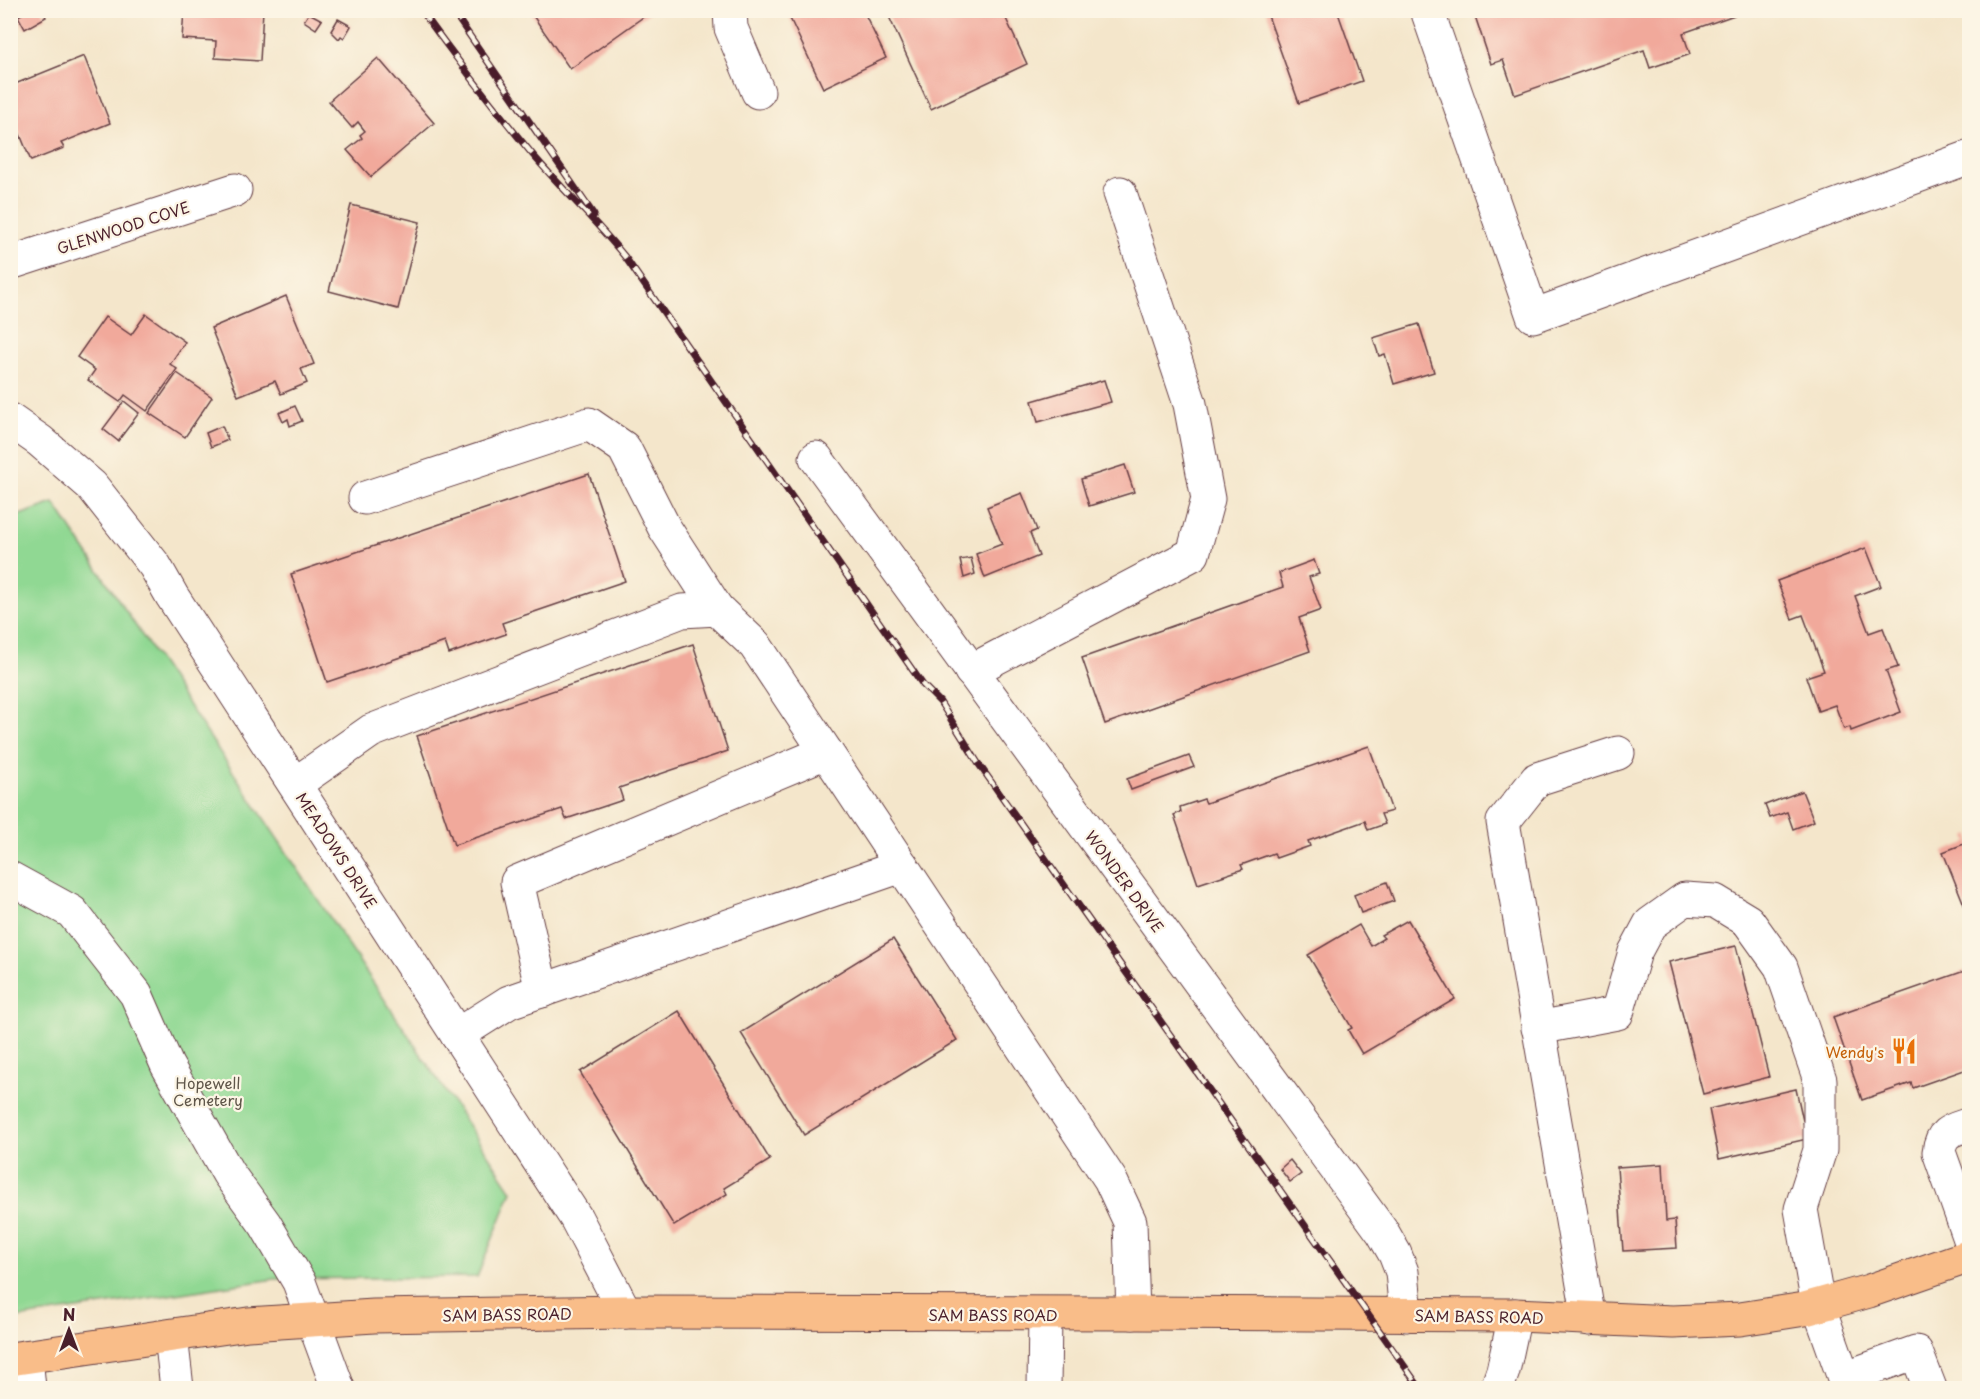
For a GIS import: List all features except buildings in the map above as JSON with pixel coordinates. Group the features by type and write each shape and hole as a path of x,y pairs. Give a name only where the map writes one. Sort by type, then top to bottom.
{"main road":[{"name":"SAM BASS ROAD","path":"18,1358 248,1324 386,1316 625,1312 1132,1313 1515,1315 1673,1322 1718,1320 1818,1305 1869,1291 1970,1256"}],"street":[{"path":"730,10 731,28 758,92"},
{"path":"1427,10 1533,316 1970,157"},
{"name":"GLENWOOD COVE","path":"10,263 235,190"},
{"path":"971,671 1192,554 1208,499 1190,404 1120,193"},
{"name":"MEADOWS DRIVE","path":"10,420 40,441 92,486 155,566 172,596 576,1218 625,1312"},
{"path":"365,498 589,424 624,448 664,527 717,609 756,645 1110,1179 1130,1222 1132,1313"},
{"name":"WONDER DRIVE","path":"816,458 1383,1233 1402,1272 1406,1315"},
{"path":"295,784 371,731 682,611 717,609"},
{"path":"542,990 518,882 826,752"},
{"path":"1588,1319 1503,822 1537,779 1618,753"},
{"path":"457,1035 509,1002 902,866"},
{"path":"10,878 72,912 136,994 167,1065 228,1173 265,1224 299,1282 338,1389"},
{"path":"1538,1028 1617,1013 1635,952 1650,924 1685,899 1715,901 1748,921 1781,967 1820,1080 1820,1150 1801,1209 1818,1305 1846,1383 1916,1352 1930,1389"},
{"path":"1970,1124 1948,1131 1940,1140 1939,1152 1970,1239"},
{"path":"1044,1389 1045,1314"},
{"path":"1497,1389 1515,1315"},
{"path":"171,1336 177,1389"},
{"path":"18,1358 29,1389"}],"green space":[{"name":"Hopewell Cemetery","path":"54,503 512,1191 477,1277 275,1279 11,1319 11,518"}],"railway":[{"path":"421,10 533,155 625,257 923,685 940,702 978,763 1420,1388"},
{"path":"452,10 594,215"}],"place":[{"name":"Wendy's","path":"1904,1051"}]}
